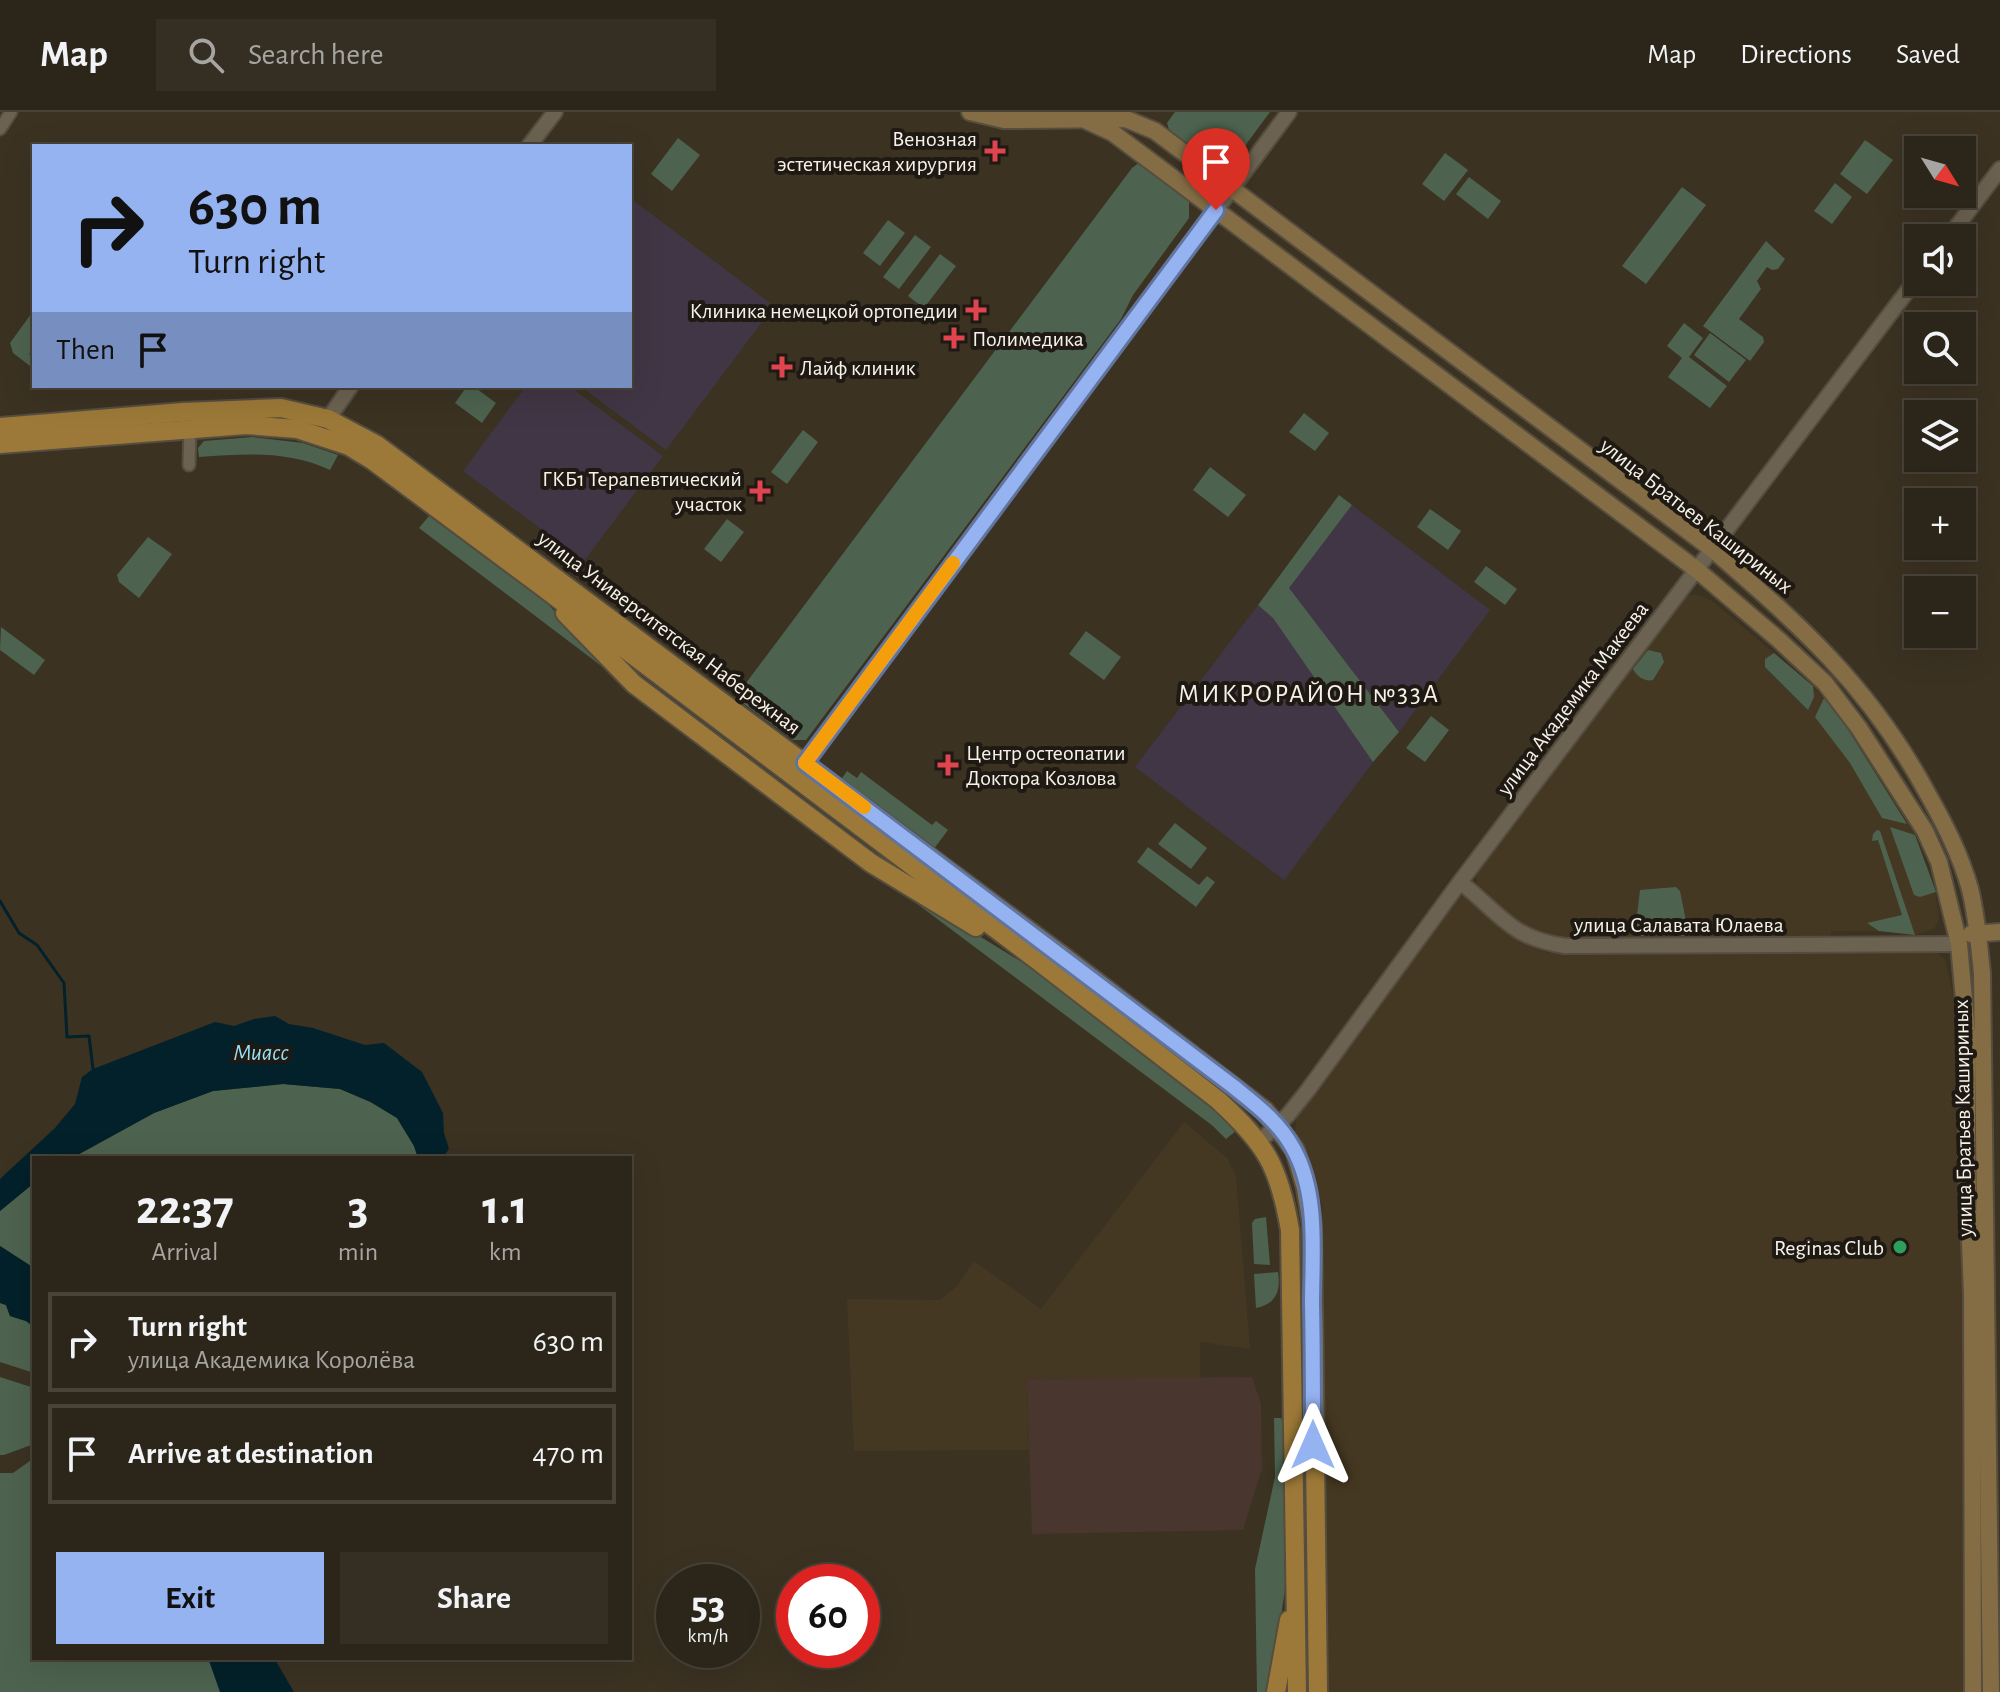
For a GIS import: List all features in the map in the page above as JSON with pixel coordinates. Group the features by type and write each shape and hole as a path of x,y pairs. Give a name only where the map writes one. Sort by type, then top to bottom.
{"main road":[{"name":"улица Братьев Кашириных","path":"970,112 1004,120 1126,119 1143,125 1712,549 1828,653 1863,693 1908,758 1955,847 1970,889 1982,973 1975,1098 1973,1692"},
{"name":"улица Братьев Кашириных","path":"1080,118 1113,133 1697,570 1825,683 1859,728 1925,831 1939,862 1958,940 1975,1098 1991,1692"},
{"name":"улица Университетская Набережная","path":"0,427 254,407 281,408 377,445 800,770 1218,1100 1244,1124 1272,1161 1284,1197 1290,1230 1297,1692"},
{"name":"улица Университетская Набережная","path":"0,444 190,429 272,425 325,427 1265,1111 1295,1150 1312,1224 1318,1692"},
{"path":"536,582 634,684 871,863 991,936 1037,960"},
{"name":"улица Салавата Юлаева","path":"1958,940 2000,932"},
{"name":"улица Салавата Юлаева","path":"1979,938 2000,943"},
{"path":"1276,1692 1297,1582"}],"street":[{"path":"0,129 11,112"},
{"path":"531,144 555,112"},
{"path":"800,770 1289,112"},
{"path":"1959,224 2000,169"},
{"name":"улица Академика Макеева","path":"1259,1142 1278,1126 1308,1090 1460,882 1904,295"},
{"path":"325,427 350,388"},
{"path":"189,465 190,429"},
{"name":"улица Салавата Юлаева","path":"1460,882 1517,932 1545,943 1565,946 1920,945 1958,940"}],"shaded area":[{"path":"632,200 774,306 666,450 583,388 632,388"},
{"path":"525,388 572,388 663,456 584,561 463,471"},
{"path":"1352,505 1490,610 1399,732 1288,588"},
{"path":"1690,595 1712,601 1813,686 1847,728 1915,835 1935,889 1939,919 1934,929 1915,935 1831,931 1831,939 1570,939 1537,933 1519,925 1477,886 1476,873 1679,602"},
{"path":"1258,605 1273,618 1375,760 1284,880 1135,767"},
{"path":"1465,895 1516,939 1550,953 1937,953 1945,959 1955,1004 1964,1282 1966,1692 1323,1692 1322,1204 1294,1136 1297,1117 1459,898"},
{"path":"1184,1122 1227,1158 1236,1176 1250,1349 1200,1342 1200,1378 1027,1379 1029,1450 854,1451 847,1299 940,1300 957,1286 974,1261 1041,1309"},
{"path":"1252,1377 1261,1404 1262,1469 1243,1530 1032,1534 1027,1379"}],"green space":[{"path":"1175,112 1270,112 1247,143 1241,161 1227,172 1216,170 1171,136 1167,123"},
{"path":"678,138 700,155 672,191 651,174"},
{"path":"1865,140 1893,160 1867,194 1840,174"},
{"path":"1445,153 1468,170 1444,201 1422,184"},
{"path":"1140,162 1189,199 1189,218 1133,295 1121,319 806,740 793,740 744,704 740,691 1132,168"},
{"path":"1469,177 1501,201 1488,219 1456,194"},
{"path":"1835,183 1852,197 1832,224 1814,211"},
{"path":"1682,187 1706,205 1646,284 1622,266"},
{"path":"888,220 905,233 880,266 863,253"},
{"path":"915,235 931,247 899,289 883,277"},
{"path":"1766,241 1785,259 1778,269 1767,267 1757,281 1761,289 1739,319 1763,337 1764,342 1750,361 1703,326"},
{"path":"940,254 956,266 924,308 908,296"},
{"path":"32,313 32,350 29,354 32,367 13,353 10,343"},
{"path":"1684,323 1703,338 1689,357 1727,386 1710,408 1668,377 1682,358 1667,346"},
{"path":"1710,333 1746,360 1729,382 1694,355"},
{"path":"466,388 476,388 496,403 482,423 455,403"},
{"path":"1304,413 1329,433 1315,451 1289,432"},
{"path":"803,430 818,442 787,484 771,472"},
{"path":"252,437 303,443 338,455 330,470 282,456 199,457 198,448 204,441"},
{"path":"1210,467 1246,495 1228,517 1193,490"},
{"path":"1339,495 1352,505 1289,588 1399,732 1373,762 1273,618 1258,605"},
{"path":"1430,509 1461,531 1448,550 1417,527"},
{"path":"429,516 548,604 574,634 641,696 419,528"},
{"path":"727,519 744,532 721,562 704,549"},
{"path":"148,537 172,554 139,598 119,582 117,575"},
{"path":"1486,566 1517,589 1505,605 1474,582"},
{"path":"1,627 45,660 34,675 0,650"},
{"path":"1086,631 1121,657 1104,680 1069,654"},
{"path":"1648,650 1661,653 1664,662 1653,680 1642,678 1633,669"},
{"path":"1774,653 1813,686 1814,697 1808,710 1765,667 1765,659"},
{"path":"1824,698 1847,728 1907,824 1882,818 1850,763 1815,717"},
{"path":"1431,716 1449,730 1425,762 1406,748"},
{"path":"847,771 857,778 861,772 932,825 936,821 948,830 933,850 840,781"},
{"path":"1175,823 1207,848 1191,869 1158,844"},
{"path":"1890,827 1915,835 1936,892 1920,897 1914,895"},
{"path":"1877,830 1880,831 1915,935 1879,931 1867,923 1902,915 1878,840 1872,841"},
{"path":"1148,847 1199,885 1207,876 1215,882 1196,907 1137,862"},
{"path":"876,873 1025,964 1217,1110 1237,1130 1226,1139 1213,1126"},
{"path":"1676,887 1680,891 1689,936 1637,936 1640,890"},
{"path":"283,1084 340,1089 397,1118 417,1156 76,1156 154,1113 213,1091"},
{"path":"32,1185 32,1267 0,1246 0,1211"},
{"path":"1266,1217 1270,1265 1254,1264 1252,1223 1255,1219"},
{"path":"1278,1272 1276,1296 1256,1308 1254,1274"},
{"path":"0,1303 6,1305 10,1316 32,1326 32,1372 0,1362"},
{"path":"0,1377 32,1387 32,1445 0,1455"},
{"path":"1274,1418 1281,1418 1284,1424 1286,1582 1270,1692 1257,1692 1255,1569 1275,1477"},
{"path":"32,1459 32,1660 212,1660 230,1692 0,1692 0,1473 13,1473"}],"water":[{"name":"Миасс","path":"275,1016 289,1024 313,1028 365,1045 384,1043 422,1072 443,1113 449,1149 444,1156 417,1156 397,1118 371,1102 340,1089 283,1084 213,1091 154,1113 76,1156 32,1156 32,1185 0,1211 0,1179 55,1128 75,1104 82,1077 93,1069 215,1022 234,1026"},
{"path":"0,1246 32,1267 32,1326 10,1316 6,1305 0,1303"},
{"path":"209,1660 275,1660 294,1692 220,1692"}],"waterway":[{"path":"0,901 19,933 37,945 64,983 67,1037 89,1036 93,1069"}],"slow traffic":[{"path":"864,807 805,763 953,563"}],"place":[{"name":"Венозная эстетическая хирургия","path":"995,151"},
{"name":"Клиника немецкой ортопедии","path":"976,310"},
{"name":"Полимедика","path":"954,338"},
{"name":"Лайф клиник","path":"782,367"},
{"name":"ГКБ1 Терапевтический участок","path":"760,491"},
{"name":"Центр остеопатии Доктора Козлова","path":"948,765"},
{"name":"Reginas Club","path":"1900,1247"}],"district":[{"name":"МИКРОРАЙОН №33А","path":"1309,693"}],"route":[{"path":"1216,210 805,763 1265,1111 1287,1138 1295,1150 1303,1175 1312,1224 1313,1445"}]}
